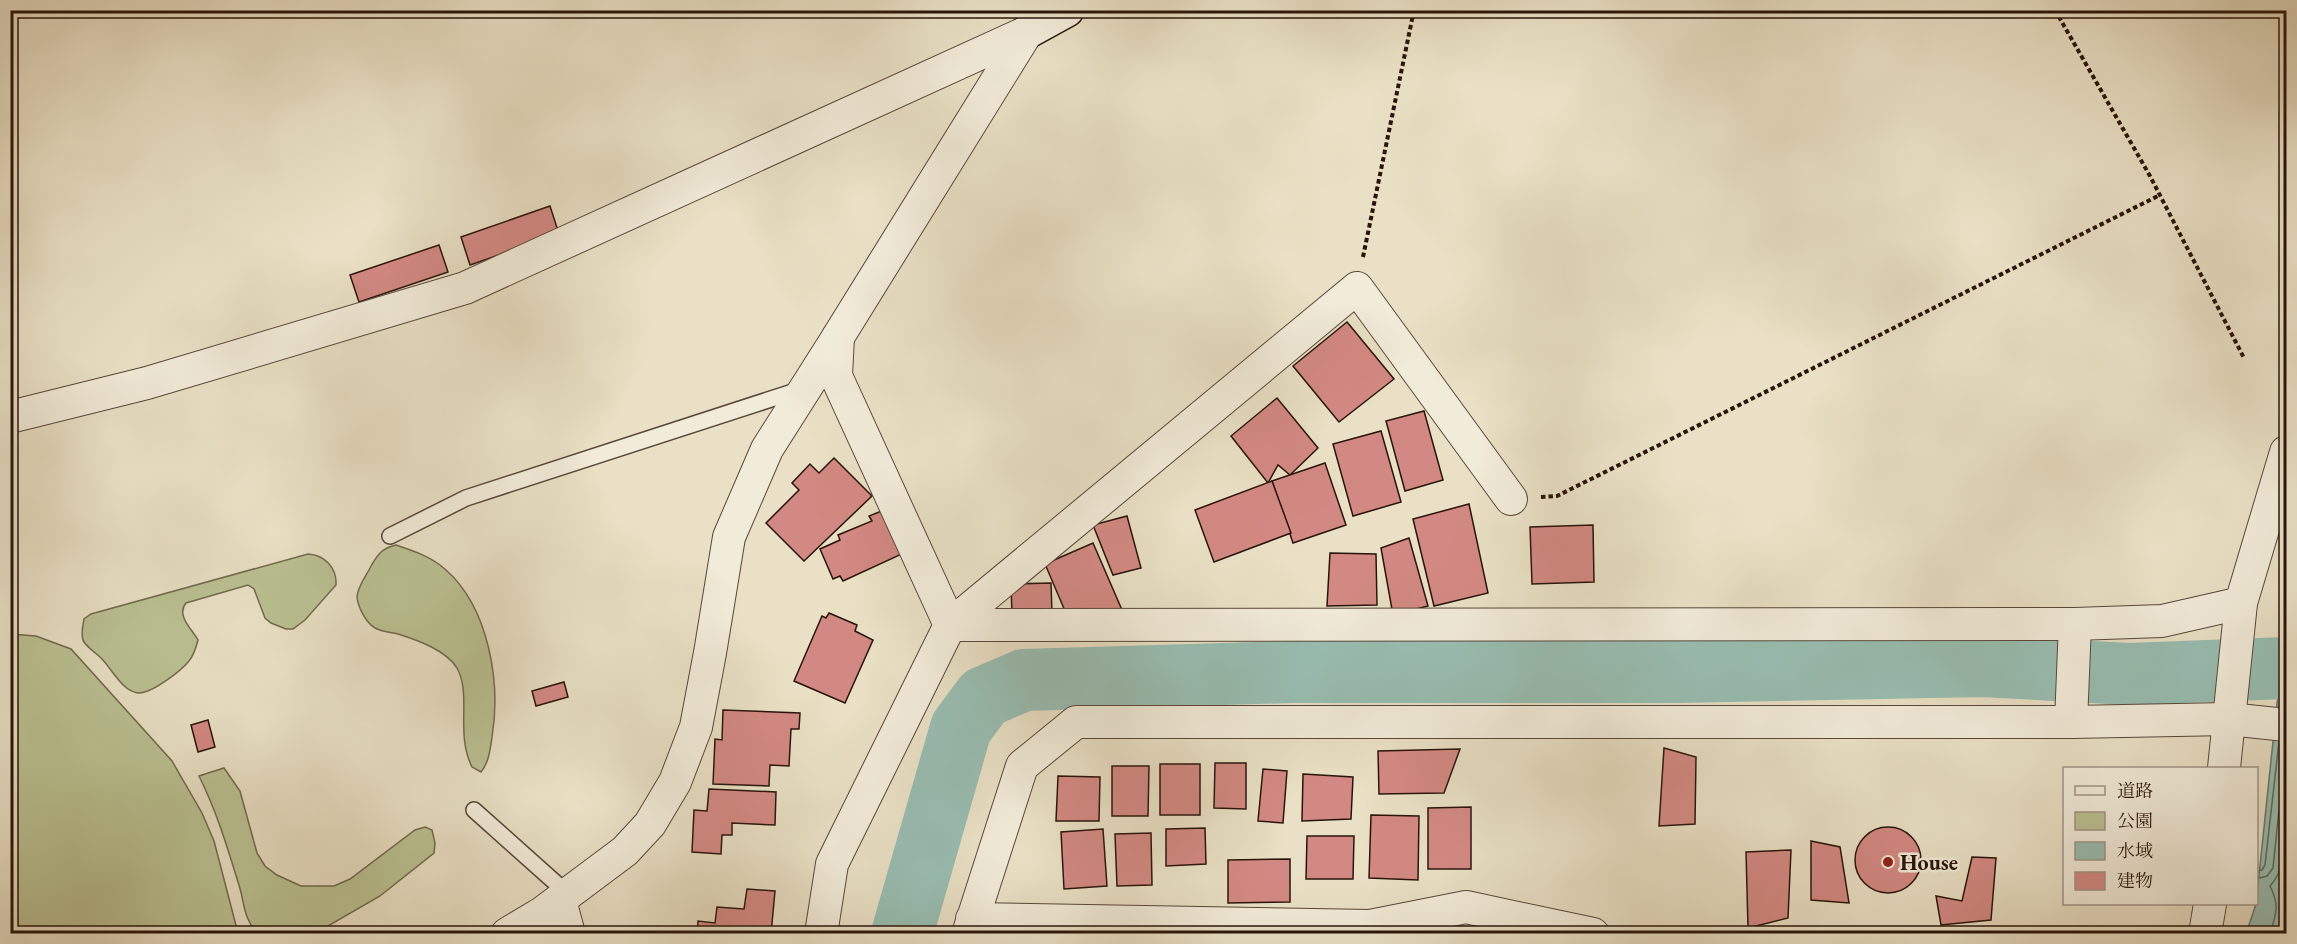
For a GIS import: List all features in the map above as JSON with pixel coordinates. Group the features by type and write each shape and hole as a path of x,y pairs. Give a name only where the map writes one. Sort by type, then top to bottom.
{"street":[{"path":"10,417 147,383 465,288 1027,32 1067,10"},
{"path":"507,933 560,900 626,851 650,824 675,782 696,727 729,537 766,449 1027,32"},
{"path":"821,933 832,864 950,625 1357,288 1511,499"},
{"path":"838,337 836,376 950,625"},
{"path":"2224,767 2237,714 2240,610 2286,452"},
{"path":"950,625 2075,624 2162,621 2240,610"},
{"path":"2071,722 2075,624"},
{"path":"1593,933 1466,907 1370,926 970,926 1022,766 1076,722 2071,722 2237,714 2286,726"},
{"path":"560,900 569,933"},
{"path":"2205,933 2210,905"}],"lane":[{"path":"390,536 466,498 805,388"},
{"path":"474,810 558,885 560,900"}],"path":[{"path":"1357,288 1414,10"},
{"path":"2055,10 2160,195 2244,358"},
{"path":"1511,499 1557,496 2160,195"}],"green space":[{"path":"396,545 441,565 461,586 482,625 493,670 495,693 491,747 481,772 472,767 467,754 463,690 457,668 446,656 430,646 406,636 375,628 366,619 359,605 358,590 373,563 383,550"},
{"path":"308,554 320,557 329,564 336,579 336,585 305,620 293,629 286,629 271,623 265,618 254,589 248,585 186,603 183,608 184,617 198,640 195,651 189,661 179,670 150,690 138,693 127,688 83,640 84,619 91,614"},
{"path":"10,634 36,636 71,649 172,761 202,813 214,841 238,933 11,933"},
{"path":"224,768 240,791 257,853 265,866 277,875 301,886 334,886 350,879 415,830 425,827 432,830 435,843 434,853 380,896 316,933 257,933 246,915 225,842 199,776"}],"water":[{"path":"2286,650 2286,933 2246,934 2256,905 2258,905 2258,885 2277,703"}],"building":[{"path":"550,206 559,234 470,265 461,237"},
{"path":"439,245 448,272 359,302 350,275"},
{"path":"1347,322 1394,379 1339,422 1293,366"},
{"path":"1277,398 1318,448 1290,475 1278,465 1268,483 1231,436"},
{"path":"1424,411 1443,480 1405,491 1386,421"},
{"path":"1381,431 1401,502 1353,516 1333,444"},
{"path":"834,458 872,496 804,561 766,523 799,490 792,483 810,464 819,473"},
{"path":"1325,463 1346,525 1293,543 1272,481"},
{"path":"1272,481 1291,533 1214,562 1195,510"},
{"path":"1469,504 1488,593 1434,606 1413,519"},
{"path":"884,510 904,553 843,581 840,576 833,579 820,549 840,540 838,535 872,521 869,516"},
{"path":"1127,516 1141,568 1113,575 1093,525"},
{"path":"1593,525 1594,582 1532,584 1530,527"},
{"path":"1409,538 1428,606 1393,615 1381,548"},
{"path":"1093,543 1122,610 1068,618 1045,564"},
{"path":"1330,553 1376,554 1377,605 1327,606"},
{"path":"1051,583 1052,614 1012,615 1011,584"},
{"path":"829,613 857,625 855,631 873,640 845,703 794,681 822,616 826,618"},
{"path":"564,682 568,697 536,706 532,691"},
{"path":"723,710 800,713 799,729 791,729 789,766 770,765 769,786 713,784 715,739 722,740"},
{"path":"208,720 215,747 198,752 191,725"},
{"path":"1664,748 1696,757 1695,824 1659,826"},
{"path":"1460,749 1444,793 1379,794 1378,751"},
{"path":"1215,763 1246,763 1246,809 1214,808"},
{"path":"1160,764 1200,764 1200,815 1160,815"},
{"path":"1112,766 1149,766 1148,816 1112,816"},
{"path":"1263,769 1287,771 1283,823 1258,821"},
{"path":"1303,774 1353,777 1351,819 1302,821"},
{"path":"1058,776 1100,777 1099,821 1056,821"},
{"path":"709,789 776,792 775,825 732,823 732,835 722,835 721,854 692,852 694,810 707,811"},
{"path":"1471,807 1471,869 1428,869 1428,808"},
{"path":"1371,815 1419,816 1418,880 1369,878"},
{"name":"House","path":"1888,827 1901,830 1911,837 1918,847 1921,860 1918,873 1911,883 1901,890 1888,893 1875,890 1865,883 1858,873 1855,860 1858,847 1865,837 1875,830"},
{"path":"1205,828 1206,864 1166,866 1166,829"},
{"path":"1103,829 1107,886 1064,889 1061,832"},
{"path":"1151,833 1152,885 1117,886 1115,834"},
{"path":"1307,836 1354,836 1353,879 1306,879"},
{"name":"House","path":"1811,841 1840,847 1849,903 1811,900"},
{"path":"1791,850 1788,918 1748,928 1746,852"},
{"name":"House","path":"1972,857 1996,858 1991,920 1941,925 1936,896 1962,901"},
{"path":"1290,859 1290,902 1228,903 1228,860"},
{"path":"747,889 775,891 771,934 697,934 698,921 715,923 717,907 744,909"}],"waterway":[{"path":"902,934 961,728 984,697 1024,680 1292,672 1679,672 1983,666 2129,674 2286,668"}],"place":[{"name":"House","path":"1888,862"}]}
